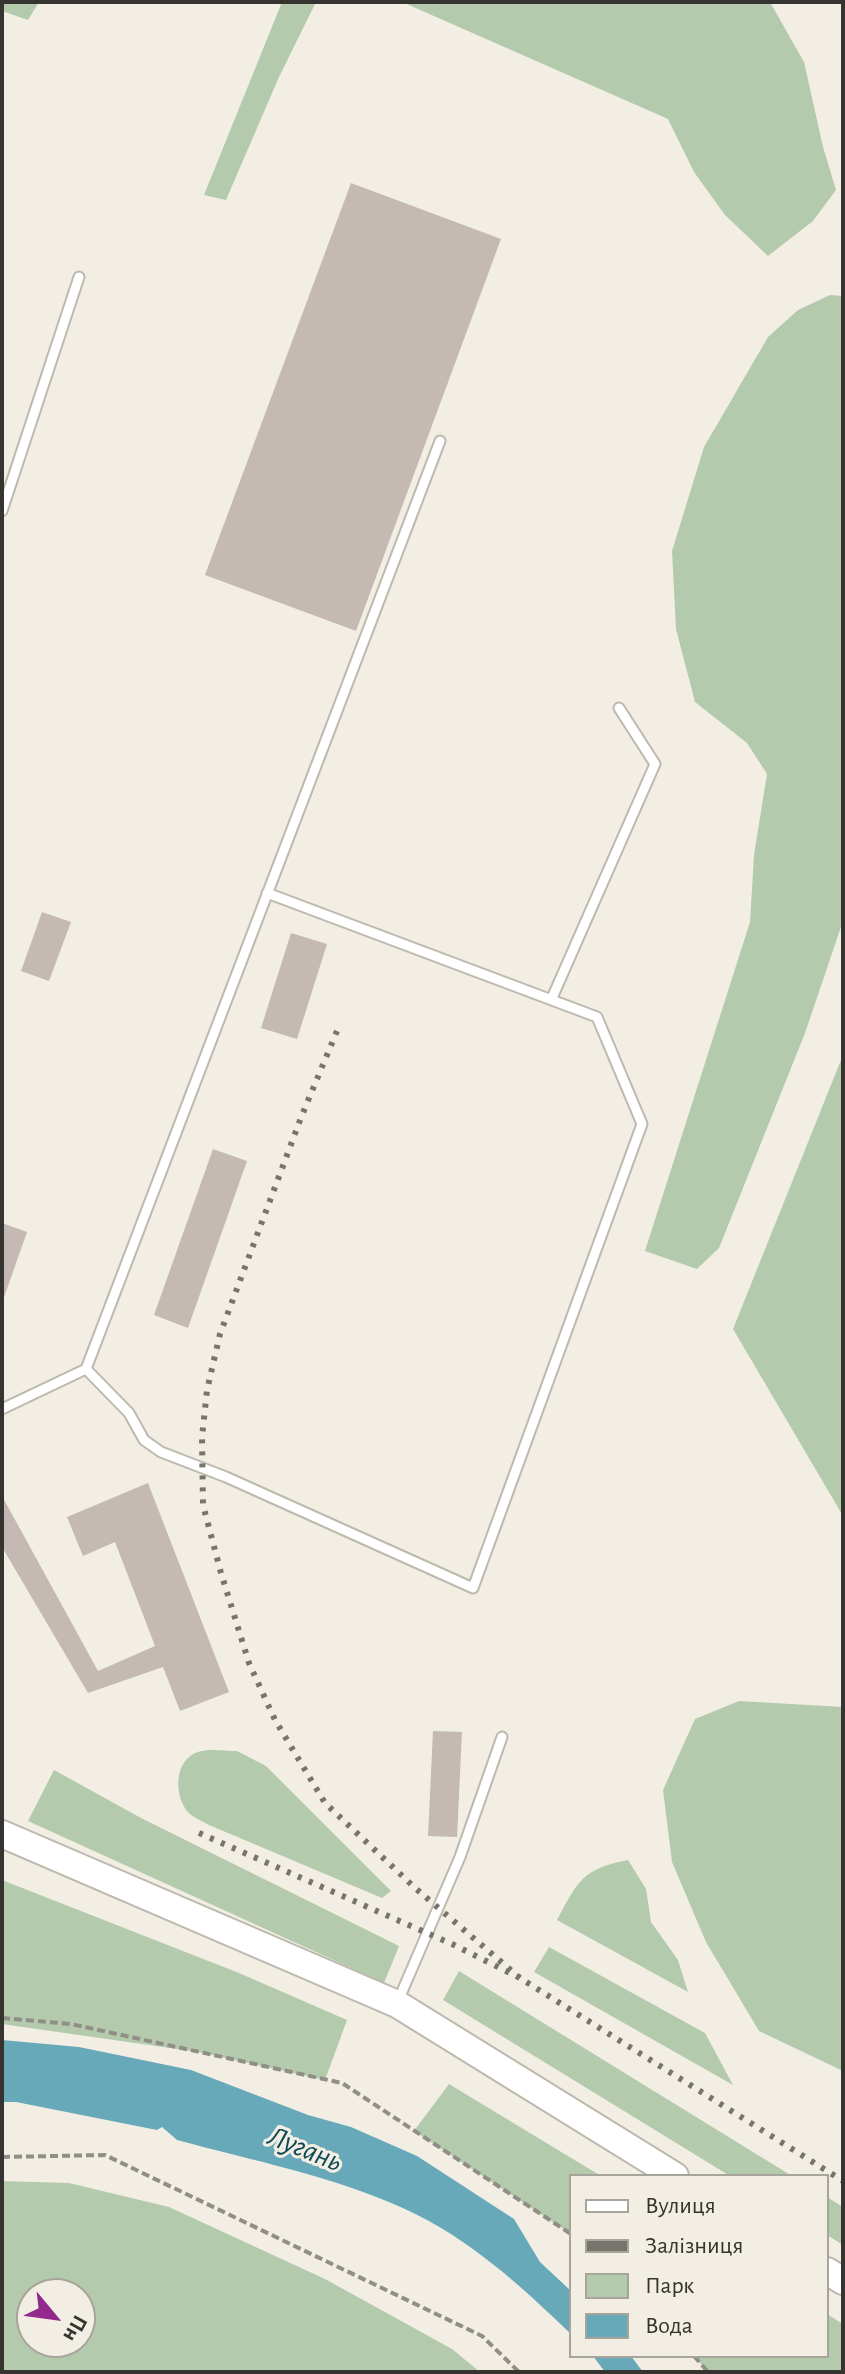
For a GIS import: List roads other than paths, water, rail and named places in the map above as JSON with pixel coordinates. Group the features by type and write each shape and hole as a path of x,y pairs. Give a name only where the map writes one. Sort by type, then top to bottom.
{"street":[{"path":"2,1834 397,2004 672,2174"}],"lane":[{"path":"2,511 79,277"},
{"path":"2,1409 86,1369 440,441"},
{"path":"552,998 655,764 619,708"},
{"path":"86,1369 129,1413 144,1440 161,1452 226,1477 473,1588 642,1124 597,1017 267,893"},
{"path":"397,2004 460,1857 502,1737"}],"water":[{"name":"Лугань","path":"2,2040 79,2047 191,2070 308,2115 351,2127 417,2156 514,2219 540,2262 569,2289 569,2332 513,2281 451,2234 378,2197 293,2170 177,2140 162,2127 157,2130 16,2102 2,2102"},
{"path":"594,2358 632,2358 643,2372 605,2372"}],"railway":[{"path":"337,1031 220,1334 207,1390 202,1437 203,1505 249,1663 275,1720 325,1803 414,1887 520,1978"},
{"path":"199,1833 452,1944 520,1978 843,2181"}]}
